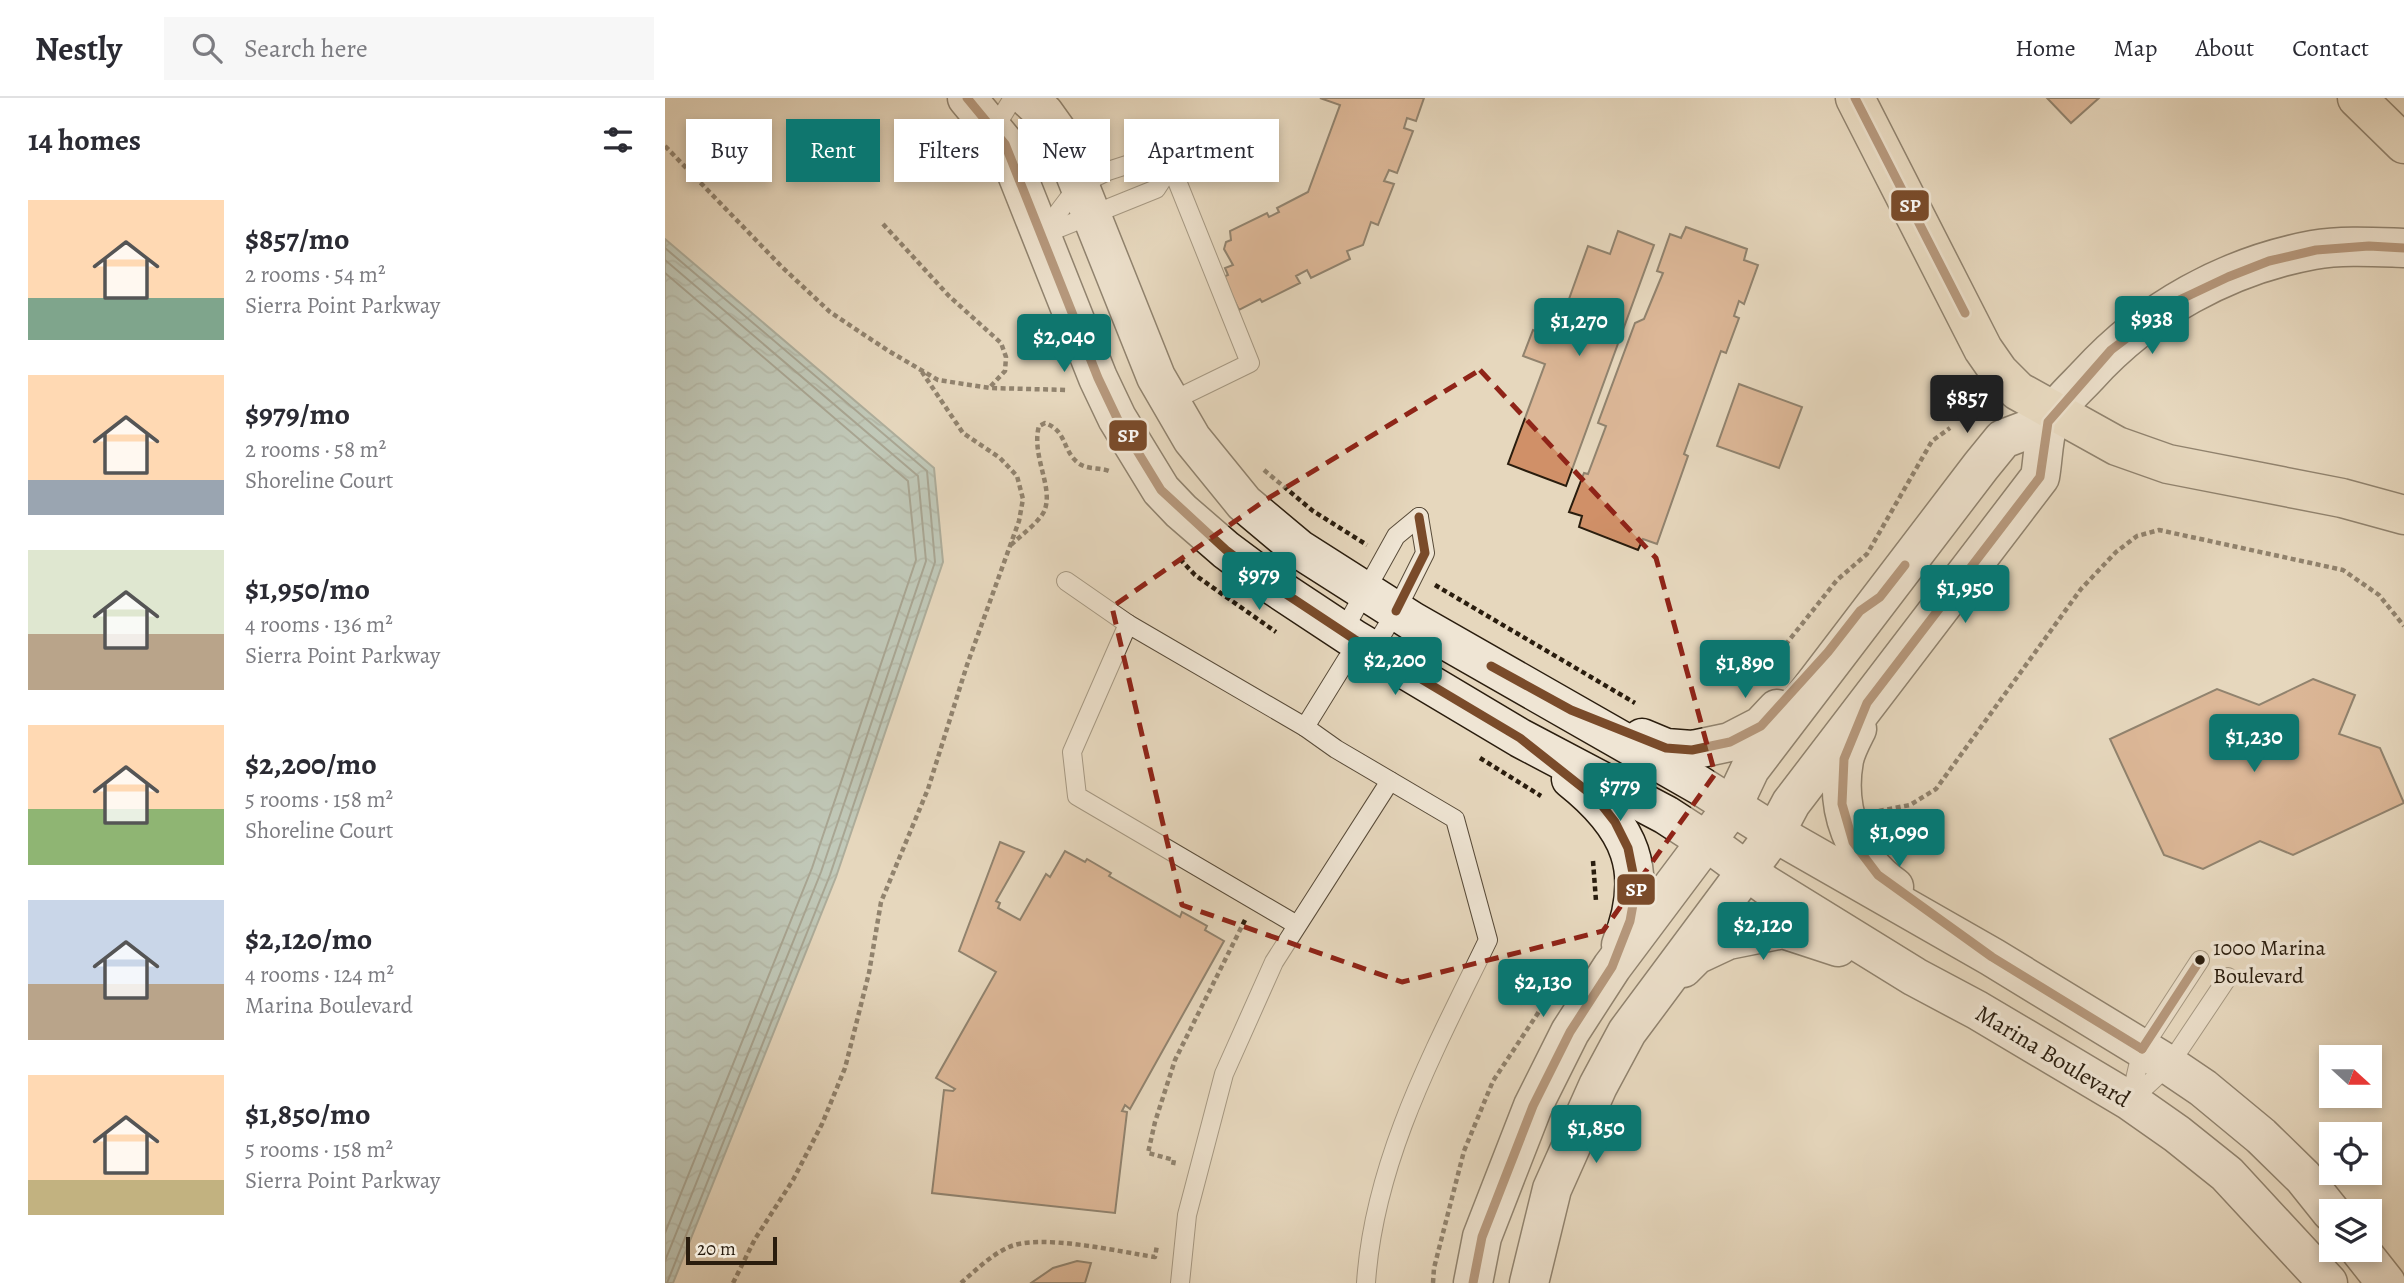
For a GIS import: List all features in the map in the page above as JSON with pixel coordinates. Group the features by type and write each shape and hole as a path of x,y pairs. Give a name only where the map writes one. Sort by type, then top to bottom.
{"highway":[{"path":"1855,98 1983,349 1999,372 2018,391 2052,417 2117,446 2168,464 2342,498 2404,515"},
{"path":"2357,98 2404,144"}],"street":[{"path":"967,98 986,119"},
{"path":"1028,98 1059,134 1156,377 1192,439 1244,503 1299,549 1364,592 1992,957 2203,1088 2261,1136 2303,1177 2321,1199"},
{"path":"1004,143 1098,378 1117,418 1161,490 1226,550 1355,647 1520,738 1597,799 1615,822 1628,848 1636,888 1630,921 1612,967"},
{"path":"1473,1283 1482,1237 1533,1106 1570,1032 1612,967 1732,807 1745,775 2003,439 2052,417 2111,350 2173,303 2228,276 2269,261 2316,250 2369,246 2404,247"},
{"path":"1529,1283 1552,1189 1598,1086 1627,1032 1775,833 1791,803 2040,477 2052,417"},
{"path":"1571,710 1667,748 1692,750 1730,742 1761,726 1828,652 1860,611 1880,597"},
{"path":"1867,703 1844,759 1842,804 1853,842 1878,875 1992,957"},
{"name":"Marina Boulevard","path":"1520,738 1636,798 1706,841 1745,871 1916,977 1988,1016 2130,1101 2178,1134 2227,1174 2329,1283"},
{"path":"1627,1032 1672,978 1696,955 1728,940 1751,934 1783,929 1916,977"},
{"path":"2369,1262 2384,1282"}],"lane":[{"path":"1041,236 1085,201 1108,172 1124,166"},
{"path":"1041,236 1085,201 1156,189 1161,182"},
{"path":"1170,402 1250,363 1177,182"},
{"path":"1305,727 1355,647 1396,611 1425,553 1419,517 1396,537 1364,592 1355,647"},
{"path":"1066,581 1128,624 1305,727 1455,819 1488,940 1414,1093 1381,1192 1368,1254 1366,1283"},
{"path":"1128,624 1072,752 1077,796 1297,925"},
{"path":"1180,1283 1187,1214 1224,1074 1274,962 1390,781"},
{"path":"2130,1101 2155,1057 2200,960"},
{"path":"2130,1101 2155,1057 2228,977"}],"path":[{"path":"665,146 782,267 830,312 922,372 938,380 990,388 1065,392 1070,389"},
{"path":"883,224 949,296 1002,343 1006,357 1005,371 990,388"},
{"path":"733,1283 755,1239 793,1180 845,1068 869,973 881,902 928,789 967,665 1019,521 1023,499 1017,476 1000,458 963,433 922,372"},
{"path":"1009,547 1038,520 1046,508 1046,488 1035,440 1039,426 1045,423 1054,426 1063,436 1074,461 1086,468 1100,468 1113,473"},
{"path":"1753,684 1837,580 1867,554 1932,441 1950,428"},
{"path":"1262,468 1313,510 1365,544"},
{"path":"1873,812 1910,805 1936,789 2081,589 2116,552 2137,536 2159,530 2343,570 2379,595 2404,626"},
{"path":"1430,582 1525,636 1593,680 1640,705"},
{"path":"1171,1173 1174,1160 1148,1153 1155,1122 1175,1060 1220,968 1257,901"},
{"path":"961,1283 993,1256 1010,1246 1045,1242 1155,1257 1159,1233"}],"highlighted area":[{"path":"1480,370 1656,558 1715,774 1603,931 1402,982 1182,905 1112,607 1267,499"}],"water":[{"path":"665,239 934,468 943,562 836,877 673,1283 665,1283"}],"building":[{"path":"1320,98 1424,98 1416,121 1407,118 1404,128 1413,131 1397,173 1389,170 1384,181 1394,184 1378,225 1371,222 1363,245 1347,251 1350,259 1311,278 1307,270 1296,276 1300,283 1239,310 1223,277 1228,275 1225,268 1233,265 1224,249 1226,242 1231,240 1230,231 1267,213 1269,217 1279,212 1277,208 1308,192 1340,105"},
{"path":"2047,98 2099,98 2071,123"},
{"path":"1686,227 1747,249 1744,260 1758,265 1744,304 1739,301 1734,316 1739,318 1726,353 1721,351 1684,454 1688,456 1657,544 1643,539 1638,550 1579,527 1582,516 1569,512 1584,473 1588,474 1606,426 1598,423 1635,323 1644,319 1663,273 1657,271 1670,234 1681,238"},
{"path":"1618,231 1654,245 1566,486 1508,464 1545,364 1523,356 1533,330 1555,338 1588,246 1610,254"},
{"path":"1739,384 1802,407 1779,468 1717,446"},
{"path":"2313,679 2355,695 2339,734 2380,748 2404,803 2293,855 2260,841 2203,869 2164,855 2110,739 2217,689 2259,705"},
{"path":"1000,842 1024,852 996,901 1000,903 998,908 1020,920 1046,874 1050,877 1065,851 1085,862 1087,859 1111,873 1109,876 1180,917 1182,912 1207,926 1205,930 1224,941 1130,1109 1125,1105 1122,1111 1127,1112 1115,1213 932,1193 944,1090 955,1089 936,1078 996,972 959,951"},
{"path":"1077,1261 1091,1263 1085,1283 1031,1283 1053,1268"}],"transit line":[{"name":"SP","path":"967,98 1005,144 1098,378 1117,418 1161,490 1226,550 1277,588 1354,639 1520,738 1597,799 1615,822 1628,848 1636,888 1630,921 1612,967 1570,1032 1533,1106 1482,1237 1473,1283"},
{"name":"SP","path":"1855,98 1965,313"},
{"name":"SP","path":"2142,1049 1992,957 1878,875 1853,842 1842,804 1844,759 1867,703 2040,477 2048,422 2111,350 2173,303 2269,261 2316,250 2369,246 2404,248"},
{"name":"SP","path":"1396,611 1425,553 1419,517"},
{"name":"SP","path":"1491,666 1571,710 1666,748 1692,750 1730,742 1761,726 1828,652 1860,611 1880,597 1905,565"},
{"name":"SP","path":"2142,1049 2200,960"}],"place":[{"name":"1000 Marina Boulevard","path":"2200,960"}]}
